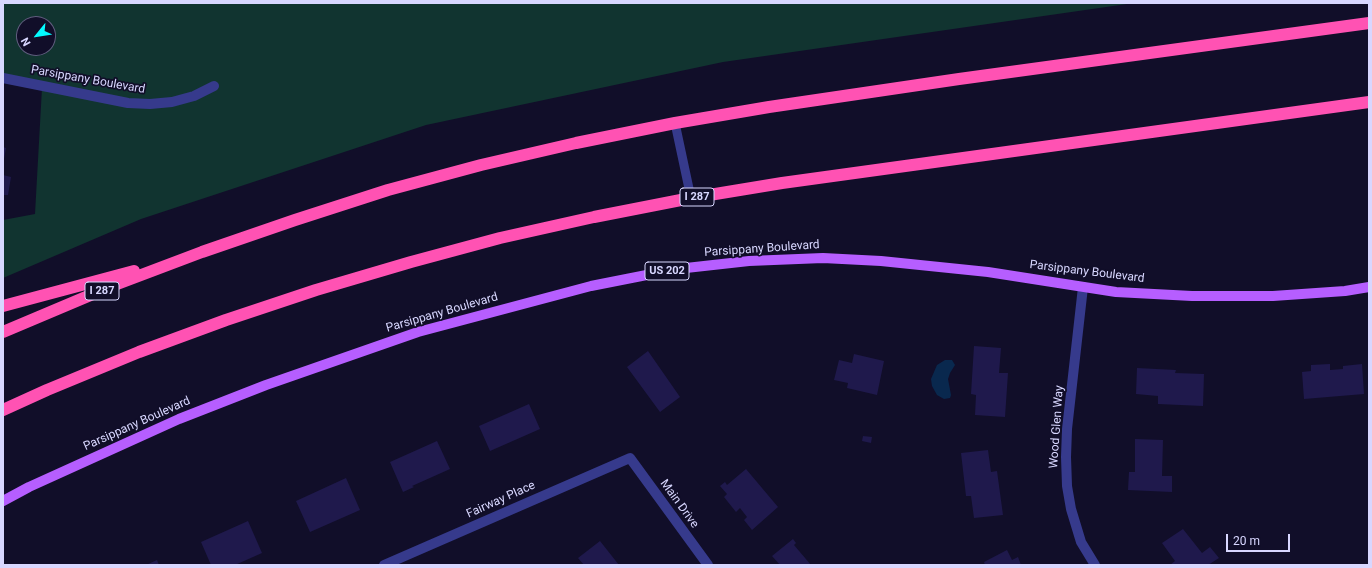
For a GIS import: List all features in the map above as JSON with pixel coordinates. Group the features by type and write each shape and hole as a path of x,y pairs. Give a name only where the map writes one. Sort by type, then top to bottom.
{"highway":[{"name":"I 287","path":"3,332 112,286 202,252 295,220 388,190 482,165 576,143 675,123 769,107 1369,23"},
{"name":"I 287","path":"3,410 139,352 226,320 316,290 500,238 594,217 691,198 782,183 1369,102"},
{"path":"3,306 202,252"}],"main road":[{"name":"Parsippany Boulevard","path":"3,501 29,487 180,419 266,385 418,332 606,283 677,269 735,262 823,258 881,261 988,272 1116,292 1192,296 1273,296 1344,291 1369,287"}],"street":[{"name":"Parsippany Boulevard","path":"3,78 128,103 150,104 172,102 187,98 214,86"},
{"name":"Wood Glen Way","path":"1084,286 1067,429 1067,486 1071,509 1081,542 1095,565"},
{"name":"Fairway Place","path":"391,564 630,458"},
{"name":"Main Drive","path":"630,458 708,565"}],"lane":[{"path":"675,123 691,198"}],"green space":[{"path":"3,3 1134,3 723,62 426,125 141,219 3,278 3,220 35,214 42,88 3,76"}],"water":[{"path":"945,360 952,360 955,365 948,379 951,395 950,398 944,399 937,395 932,386 931,379 937,365"}],"building":[{"path":"3,147 6,148 4,159 3,159"},
{"path":"3,175 11,177 8,195 3,195"},
{"path":"974,346 1001,348 999,373 1008,373 1005,417 975,415 976,395 971,394"},
{"path":"648,351 680,397 660,412 627,367"},
{"path":"854,354 884,361 877,395 847,388 848,383 834,380 839,360 852,363"},
{"path":"1330,364 1330,370 1343,369 1343,366 1362,364 1364,394 1304,399 1302,372 1311,371 1311,365"},
{"path":"1137,368 1176,370 1175,373 1204,374 1203,406 1158,404 1158,396 1136,394"},
{"path":"529,404 540,429 490,451 479,426"},
{"path":"863,436 872,437 871,443 862,441"},
{"path":"1135,439 1163,440 1162,476 1172,476 1172,492 1128,490 1129,472 1135,472"},
{"path":"437,441 450,469 412,486 414,487 403,492 390,462"},
{"path":"988,450 991,472 997,471 1003,515 974,518 971,496 966,496 961,453"},
{"path":"746,469 778,507 752,530 744,520 747,517 740,508 736,512 724,497 727,494 720,486 725,482 727,485"},
{"path":"346,478 360,510 310,532 296,501"},
{"path":"248,521 262,553 235,565 211,565 201,542"},
{"path":"1183,529 1202,553 1210,547 1219,558 1208,565 1170,565 1175,561 1162,543"},
{"path":"793,539 796,543 794,545 811,565 780,565 772,556"},
{"path":"600,541 619,565 584,565 578,558"},
{"path":"1007,550 1012,560 1018,557 1021,565 985,565 984,562"},
{"path":"157,560 159,565 146,565"}]}
